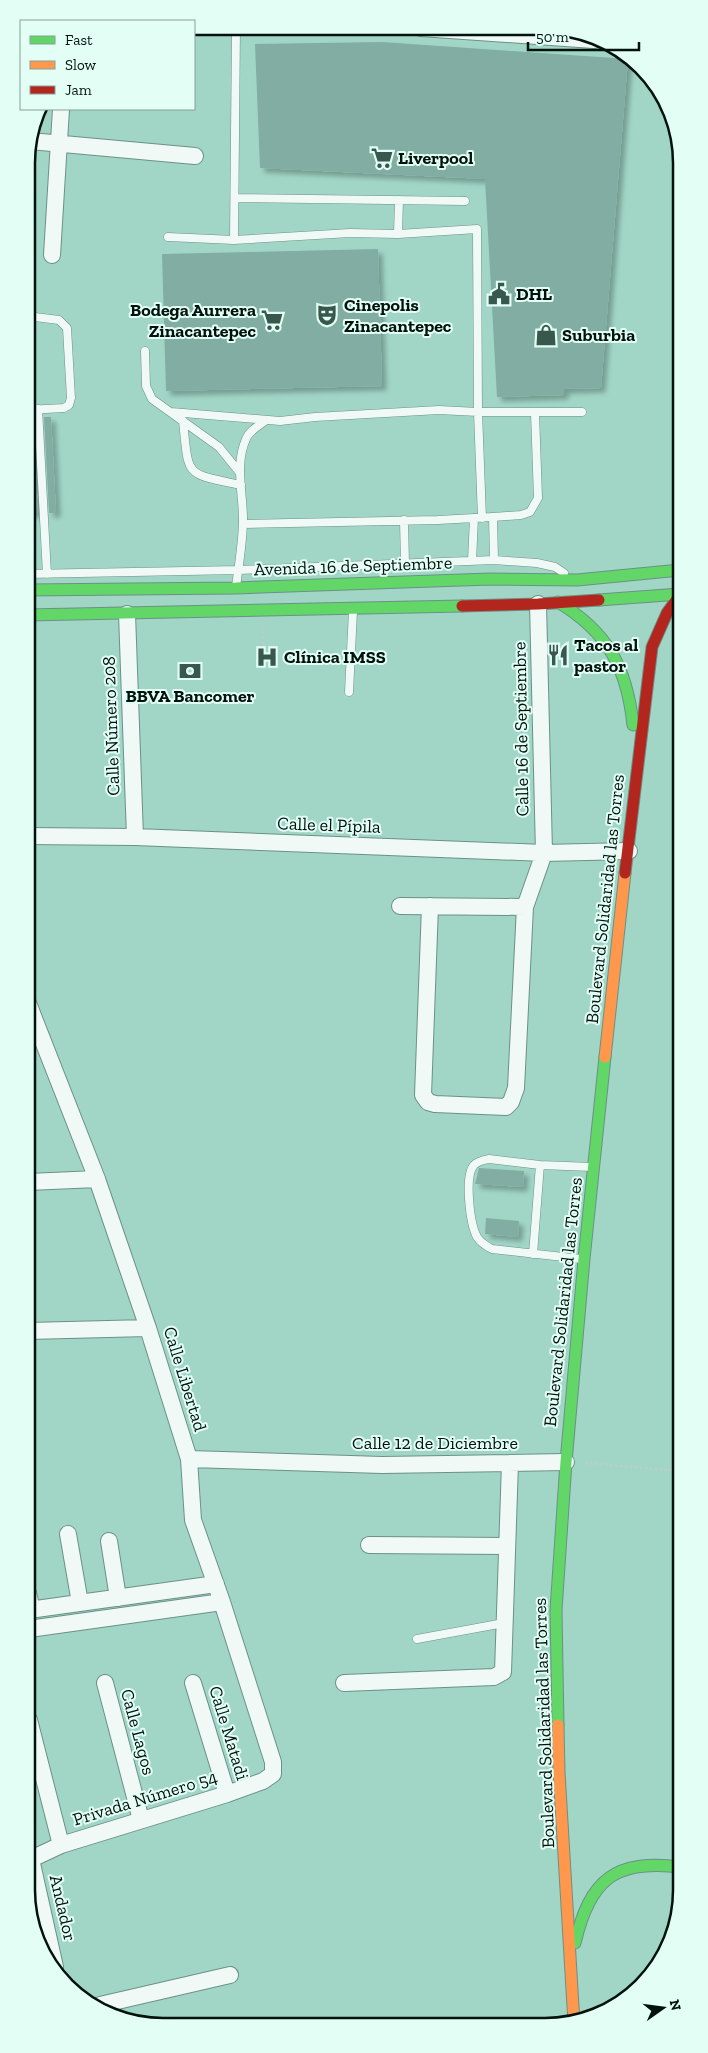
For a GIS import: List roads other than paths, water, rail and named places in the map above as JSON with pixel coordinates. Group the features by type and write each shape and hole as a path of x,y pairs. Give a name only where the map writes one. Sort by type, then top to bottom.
{"main road":[{"name":"Avenida 16 de Septiembre","path":"35,615 127,614 236,600 490,579 577,580 673,571"},
{"name":"Avenida 16 de Septiembre","path":"35,590 133,590 354,609 538,604 673,594"},
{"path":"558,602 569,607 596,629 612,652 626,678 632,713 635,779"},
{"name":"Boulevard Solidaridad las Torres","path":"574,2015 560,1780 556,1610 566,1462 584,1259 629,851 635,779 652,647 658,629 673,602"},
{"path":"571,1968 577,1933 594,1892 605,1881 622,1870 642,1864 658,1863 673,1866"}],"street":[{"path":"522,35 577,39"},
{"path":"52,255 61,110"},
{"path":"37,141 194,156"},
{"name":"Calle 16 de Septiembre","path":"538,604 544,853"},
{"name":"Calle Número 208","path":"127,614 135,837"},
{"name":"Calle el Pípila","path":"35,836 135,837 544,853 629,851"},
{"path":"430,906 423,1095 428,1102 506,1107 511,1102 516,1088 525,907 544,853"},
{"path":"400,906 525,907"},
{"name":"Calle Libertad","path":"35,1021 97,1179 148,1328 189,1459 193,1520 222,1602 273,1762 272,1774"},
{"path":"35,1182 97,1179"},
{"path":"35,1331 148,1328"},
{"name":"Calle 12 de Diciembre","path":"189,1459 382,1465 566,1462"},
{"path":"344,1683 494,1677 503,1672 510,1463"},
{"path":"68,1534 80,1603"},
{"path":"109,1541 118,1598"},
{"path":"369,1545 507,1546"},
{"path":"35,1609 216,1584"},
{"path":"169,1590 172,1609"},
{"path":"35,1627 222,1602"},
{"name":"Calle Lagos","path":"105,1683 141,1820"},
{"name":"Calle Matadi","path":"193,1683 227,1794"},
{"path":"35,1744 61,1846"},
{"name":"Privada Número 54","path":"35,1857 61,1846 227,1794 263,1781 272,1774"},
{"name":"Andador","path":"35,1880 52,1954"},
{"path":"105,2004 230,1975"}],"lane":[{"path":"234,240 236,35"},
{"path":"235,198 465,201"},
{"path":"398,234 399,200"},
{"path":"168,237 234,240 350,233 398,234 477,229 478,518 472,561"},
{"path":"35,317 59,320 66,328 71,398 69,405 64,408 35,409"},
{"path":"145,351 146,386 152,399 219,446 240,473"},
{"path":"38,409 47,574"},
{"path":"171,412 265,420 439,410 535,413 582,412"},
{"path":"243,524 493,518 521,515 530,512 538,498 535,413"},
{"path":"236,600 243,524 240,473 241,454 250,433 265,420"},
{"path":"183,421 189,467 195,474 204,478 241,485"},
{"path":"493,518 494,560"},
{"path":"404,520 405,564"},
{"path":"35,574 239,570 494,560 537,563 554,567 577,580"},
{"path":"133,571 133,590"},
{"path":"349,692 354,609"},
{"path":"584,1259 492,1250 482,1244 472,1226 469,1208 471,1170 475,1164 482,1160 594,1167"},
{"path":"533,1254 540,1165"},
{"path":"418,1638 504,1623"}],"place":[{"name":"Liverpool","path":"382,158"},
{"name":"DHL","path":"499,294"},
{"name":"Cinepolis Zinacantepec","path":"327,315"},
{"name":"Bodega Aurrera Zinacantepec","path":"272,320"},
{"name":"Suburbia","path":"546,335"},
{"name":"Tacos al pastor","path":"558,655"},
{"name":"Clínica IMSS","path":"267,657"},
{"name":"BBVA Bancomer","path":"190,671"}]}
